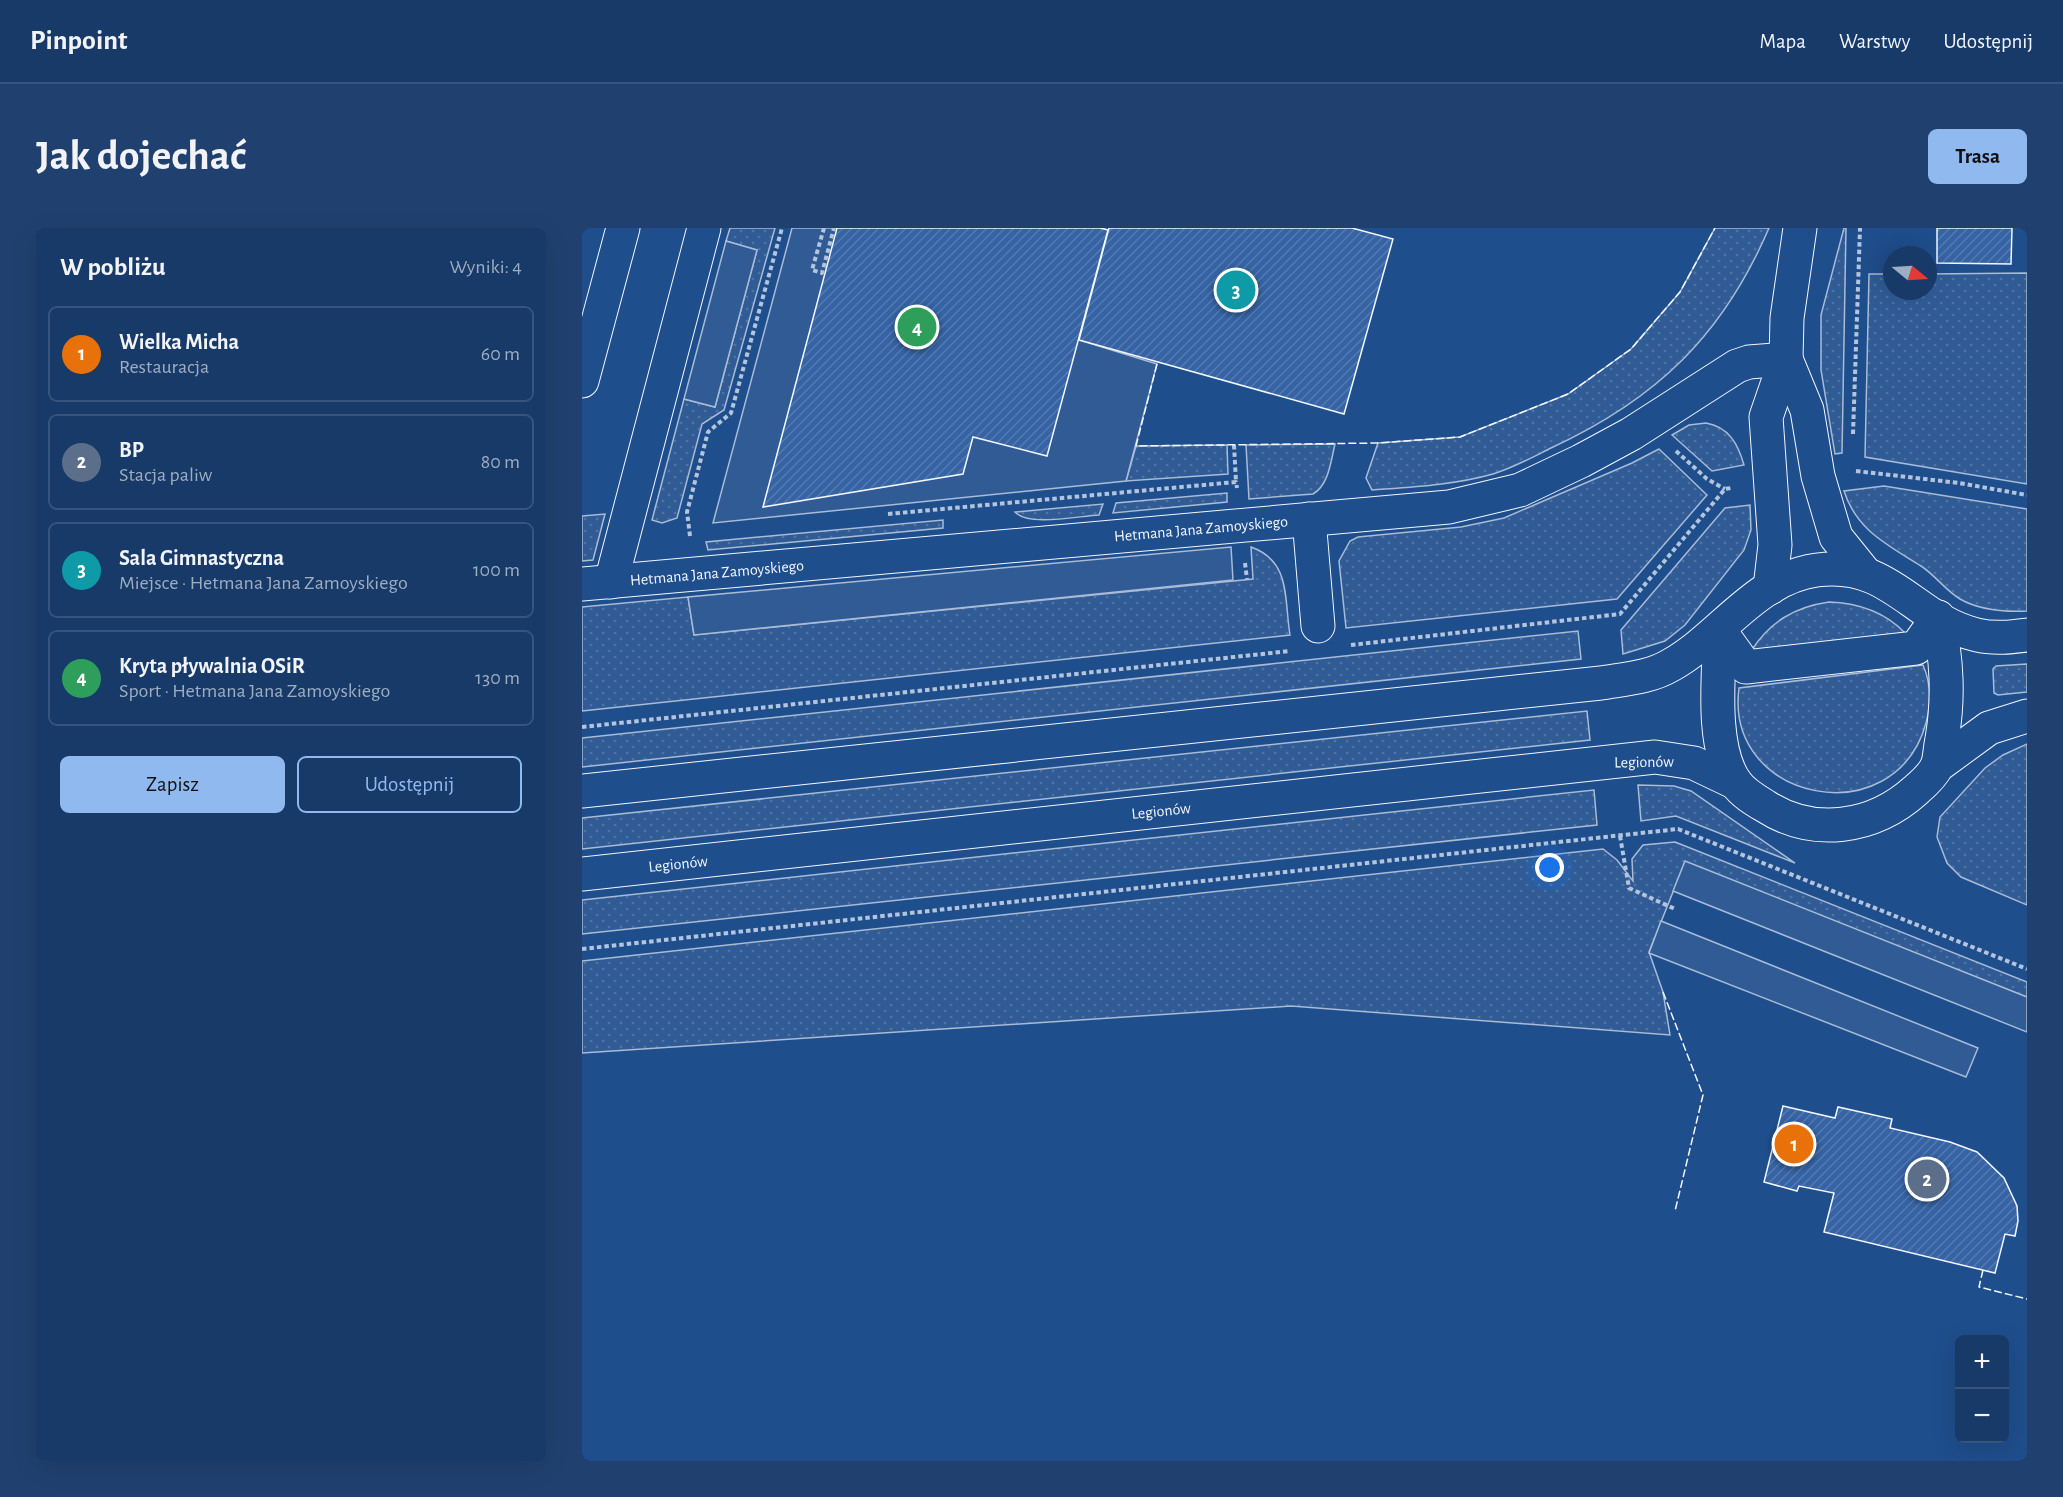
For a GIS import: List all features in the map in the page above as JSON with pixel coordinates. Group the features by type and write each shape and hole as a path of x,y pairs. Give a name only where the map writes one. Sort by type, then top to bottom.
{"main road":[{"path":"582,381 623,228"},
{"path":"597,583 704,228"},
{"path":"1770,588 1775,545 1766,417 1786,359 1787,318 1800,228"},
{"path":"1786,359 1807,410 1818,476 1836,537 1866,573"},
{"name":"Hetmana Jana Zamoyskiego","path":"597,583 1449,507 1520,490 1581,461 1647,423 1727,370 1749,362 1786,359"},
{"path":"1309,519 1331,636"},
{"path":"582,791 1601,683 1648,676 1669,667 1720,630 1750,599 1792,576 1816,570 1839,569 1866,573 1892,585 1938,617 1976,635 2008,637 2027,635"},
{"path":"1720,630 1746,668 1916,648 1938,617"},
{"path":"1937,766 1948,698 1948,673 1938,617"},
{"path":"1720,630 1720,726 1725,757 1736,783 1751,797 1777,814 1806,824 1837,827 1890,810 1922,784 1937,766 1989,728 2027,716"},
{"name":"Legionów","path":"582,873 1655,757 1694,763 1736,783"}],"path":[{"path":"692,544 687,512 708,432 731,413 782,228"},
{"path":"824,228 812,270 822,273 834,228"},
{"path":"1853,436 1860,228"},
{"path":"1647,423 1707,479 1725,489 1734,488"},
{"path":"1234,445 1237,491"},
{"path":"1852,471 1959,483 2027,495"},
{"path":"876,516 1236,482"},
{"path":"1331,636 1620,614 1725,489"},
{"path":"690,534 702,533"},
{"path":"582,727 1296,650"},
{"path":"582,949 1678,829 2027,969"},
{"path":"1620,836 1629,888 1675,909"}],"shaded area":[{"path":"730,228 775,228 724,410 702,424 677,518 662,523 652,520 684,399 715,407 757,250 726,241"},
{"path":"792,228 1100,228 1108,230 1079,340 1157,364 1126,481 713,523"},
{"path":"1715,228 1769,228 1751,266 1708,332 1654,385 1589,429 1500,472 1448,483 1372,490 1366,478 1378,443 1460,437 1568,394 1631,349 1680,292"},
{"path":"1844,228 1846,228 1842,453 1835,454 1821,370 1821,315"},
{"path":"726,241 757,250 715,407 684,399"},
{"path":"2027,273 2027,484 1865,457 1869,274 1883,274 1883,300 1937,300 1937,274"},
{"path":"1706,423 1721,428 1727,433 1739,450 1744,465 1712,471 1672,435 1689,425"},
{"path":"1335,444 1323,485 1313,494 1249,499 1246,445"},
{"path":"1227,445 1228,474 1126,481 1136,446"},
{"path":"1659,449 1707,495 1617,599 1346,628 1339,561 1350,541 1358,537 1461,527 1504,518 1632,463"},
{"path":"1884,486 2027,509 2027,611 1992,610 1967,603 1926,570 1875,536 1857,517 1844,491"},
{"path":"1227,493 1227,502 1113,513 1116,503"},
{"path":"1103,504 1099,515 1067,518 1031,519 1015,512"},
{"path":"1750,505 1751,530 1744,550 1685,625 1665,641 1623,654 1621,630 1725,508"},
{"path":"605,514 593,560 582,561 582,516"},
{"path":"943,520 943,528 708,550 706,542"},
{"path":"1231,547 1233,580 694,635 688,597"},
{"path":"1251,547 1264,553 1279,571 1286,595 1290,635 582,711 582,607 688,597 694,635 1253,579"},
{"path":"1829,602 1850,604 1870,610 1888,619 1905,633 1751,651 1766,632 1784,618 1816,604"},
{"path":"1578,631 1581,659 582,767 582,738"},
{"path":"2027,664 2027,692 1998,695 1994,693 1993,669 1996,666"},
{"path":"1923,665 1928,679 1929,694 1926,723 1908,759 1882,781 1849,792 1815,791 1783,779 1758,757 1741,727 1739,688"},
{"path":"1587,711 1590,740 582,849 582,818"},
{"path":"2027,744 2027,905 1961,877 1947,863 1937,837 1940,817 1985,768 2003,755"},
{"path":"1638,785 1674,786 1691,791 1795,863 1676,816 1641,821"},
{"path":"1594,790 1597,825 582,934 582,900"},
{"path":"1675,842 2027,982 2027,997 1685,862 1649,952 1663,992 1670,1035 1291,1006 582,1053 582,961 1603,849 1617,860 1633,881 1632,859 1643,845"},
{"path":"1685,861 2027,997 2027,1032 1673,891"},
{"path":"1661,921 1978,1048 1966,1077 1649,953"}],"building":[{"path":"837,228 1100,228 1108,230 1047,456 973,437 963,474 763,507"},
{"path":"1109,228 1352,228 1393,239 1344,414 1079,340"},
{"path":"1937,228 2012,228 2011,264 1937,263"},
{"path":"1783,1106 1835,1118 1838,1107 1892,1119 1890,1128 1950,1142 1977,1152 2004,1178 2017,1206 2018,1221 2015,1236 2005,1234 1995,1273 1824,1232 1834,1193 1799,1186 1797,1191 1764,1182"}],"fence":[{"path":"1157,364 1136,446 1378,443 1460,437 1568,394 1631,349 1680,292 1715,228"},
{"path":"1663,992 1703,1095 1675,1211"},
{"path":"1983,1270 1979,1287 2027,1299"}],"place":[{"name":"Sala Gimnastyczna","path":"1236,290"},
{"name":"Kryta pływalnia OSiR","path":"917,327"},
{"name":"Wielka Micha","path":"1794,1144"},
{"name":"BP","path":"1927,1179"}]}
